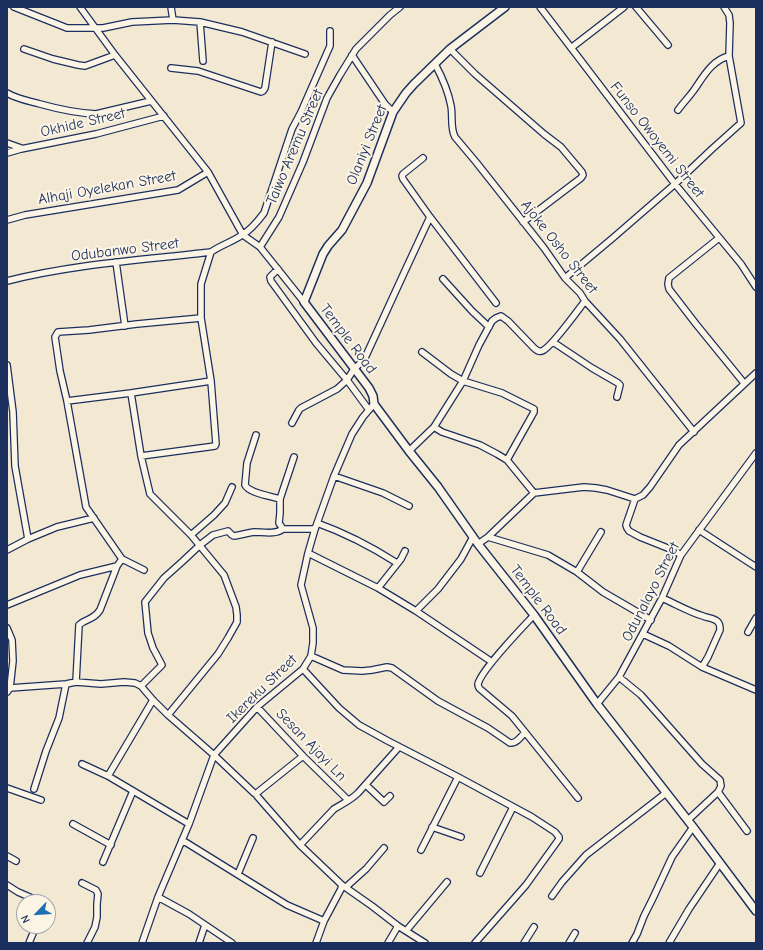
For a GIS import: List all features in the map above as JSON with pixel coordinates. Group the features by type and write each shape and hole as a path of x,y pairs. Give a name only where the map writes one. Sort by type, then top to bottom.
{"street":[{"path":"14,7 67,28 103,28 132,22 174,20 200,22 242,32 305,54"},
{"path":"80,7 115,56 208,172 245,236 259,247 304,302"},
{"path":"171,7 174,20"},
{"name":"Taiwo Aremu Street","path":"259,247 278,217 303,162 327,98 352,55 356,49 390,15 400,7"},
{"name":"Olaniyi Street","path":"304,302 323,254 342,230 368,183 393,112 406,93 450,49 505,7"},
{"name":"Funso Owoyemi Street","path":"540,7 675,184 741,264 756,287"},
{"path":"571,48 624,7"},
{"path":"636,7 668,45"},
{"path":"565,278 675,184 741,123 729,56 730,23 724,7"},
{"path":"200,22 203,61"},
{"name":"Odubanwo Street","path":"7,281 43,273 116,262 211,252 245,236 264,213 292,129 304,106 330,46 330,31"},
{"path":"171,68 198,71 261,92 265,88 272,42"},
{"path":"24,49 53,59 85,66 115,56"},
{"path":"450,49 475,74 561,147 582,172 583,175 581,178 523,222"},
{"path":"352,55 393,112"},
{"path":"678,110 716,62 729,56"},
{"name":"Ajoke Osho Street","path":"435,64 447,90 455,138 476,162 544,248 565,278 620,339 694,432"},
{"path":"7,93 31,102 88,114 96,114 151,101"},
{"name":"Okhide Street","path":"7,153 96,134 164,116"},
{"path":"7,143 21,149"},
{"path":"423,158 403,174 403,180 496,303"},
{"name":"Alhaji Oyelekan Street","path":"7,220 25,215 178,190 208,172"},
{"path":"292,423 301,408 337,389 348,380 354,369 364,360 430,217"},
{"path":"720,238 669,278 668,284 669,289 744,383"},
{"path":"141,456 215,446 216,444 211,381 201,318 201,284 211,252"},
{"path":"116,262 125,326"},
{"path":"278,269 270,277 271,281 316,343 348,380 369,410"},
{"path":"443,279 489,328"},
{"path":"409,451 434,427 462,381 492,321 501,316 508,321 534,348 538,351 543,351 585,301"},
{"name":"Temple Road","path":"304,302 369,388 373,396 374,404 438,487 478,544 534,615 597,704 688,820 756,911"},
{"path":"144,570 122,559 86,507 55,337 58,332 201,318"},
{"path":"552,342 618,383 620,385 617,397"},
{"path":"422,352 462,381 502,393 534,409 534,412 507,460"},
{"path":"7,365 13,412 15,466 28,539"},
{"path":"681,555 629,531 626,525 635,500 643,495 679,445 756,373"},
{"path":"67,401 211,381"},
{"path":"131,393 141,456 150,494 196,540 224,574 236,607 237,615 237,622 218,654 168,715"},
{"name":"Ikereku Street","path":"142,943 158,897 189,824 214,755 257,707 303,669 311,656 313,628 301,585 308,552 334,476 352,434 374,404"},
{"path":"434,427 442,432 463,438 507,460 534,493"},
{"path":"256,435 248,463 245,485 246,488 254,492 280,499"},
{"name":"Odunalayo Street","path":"597,704 619,677 662,598 681,555 756,453"},
{"path":"283,528 279,523 280,499 294,457"},
{"path":"334,476 383,493 409,506"},
{"path":"141,686 162,665 153,648 148,633 145,602 164,578 183,561 196,540 225,502 232,487"},
{"path":"478,544 488,537 534,493 584,487 607,490 635,500"},
{"path":"7,550 28,539 57,528 94,518"},
{"path":"196,540 228,530 234,536 254,532 275,532 280,531 283,528 316,526 335,530 364,544 397,563"},
{"path":"699,530 756,567"},
{"path":"577,572 601,532"},
{"path":"416,611 438,589 461,559 473,537"},
{"path":"488,537 548,555 577,572 603,592 650,620"},
{"path":"378,588 405,551"},
{"path":"308,552 378,588 416,611 492,662"},
{"path":"76,682 79,625 97,615 117,566 122,559"},
{"path":"7,605 80,575 117,566"},
{"path":"662,598 686,610 715,620 720,625 720,630 702,667"},
{"path":"534,615 492,662 485,671 478,683 478,686 512,716 578,798"},
{"path":"748,632 756,618"},
{"path":"7,628 12,640 13,654 8,690 76,682 101,684 135,683 141,686 168,715 256,794 300,845 344,886 398,926 425,943"},
{"path":"643,634 669,646 702,667 756,690"},
{"path":"311,656 344,670 367,671 387,667 392,668 438,701 488,728 512,744 515,743 525,732"},
{"path":"303,669 339,708 359,725 532,817 555,832 558,836 559,839 526,886 475,943"},
{"path":"619,677 641,695 702,764 720,780 722,786 718,792 688,820"},
{"path":"34,789 46,751 59,718 66,684"},
{"path":"108,776 153,700"},
{"name":"Sesan Ajayi Ln","path":"257,707 303,756 348,800"},
{"path":"300,845 334,810 354,797 399,747"},
{"path":"256,794 303,756"},
{"path":"82,764 108,776 189,824"},
{"path":"420,850 458,777"},
{"path":"366,785 384,802 390,796"},
{"path":"7,788 41,800"},
{"path":"103,862 132,791"},
{"path":"718,792 747,831"},
{"path":"552,896 562,882 586,855 666,793"},
{"path":"480,873 513,807"},
{"path":"73,824 111,845"},
{"path":"432,827 461,837"},
{"path":"632,943 638,934 644,916 672,857 693,827"},
{"path":"238,874 253,838"},
{"path":"182,840 287,905 324,921"},
{"path":"316,943 324,921 341,889 366,869 384,848"},
{"path":"7,856 16,861"},
{"path":"669,943 689,909 720,863"},
{"path":"406,931 447,882"},
{"path":"82,883 96,890 98,894 95,927 87,943"},
{"path":"7,885 23,894"},
{"path":"158,897 189,914 232,943"},
{"path":"199,943 205,925"},
{"path":"388,943 398,926"},
{"path":"524,943 534,927"},
{"path":"569,943 575,933"}]}
